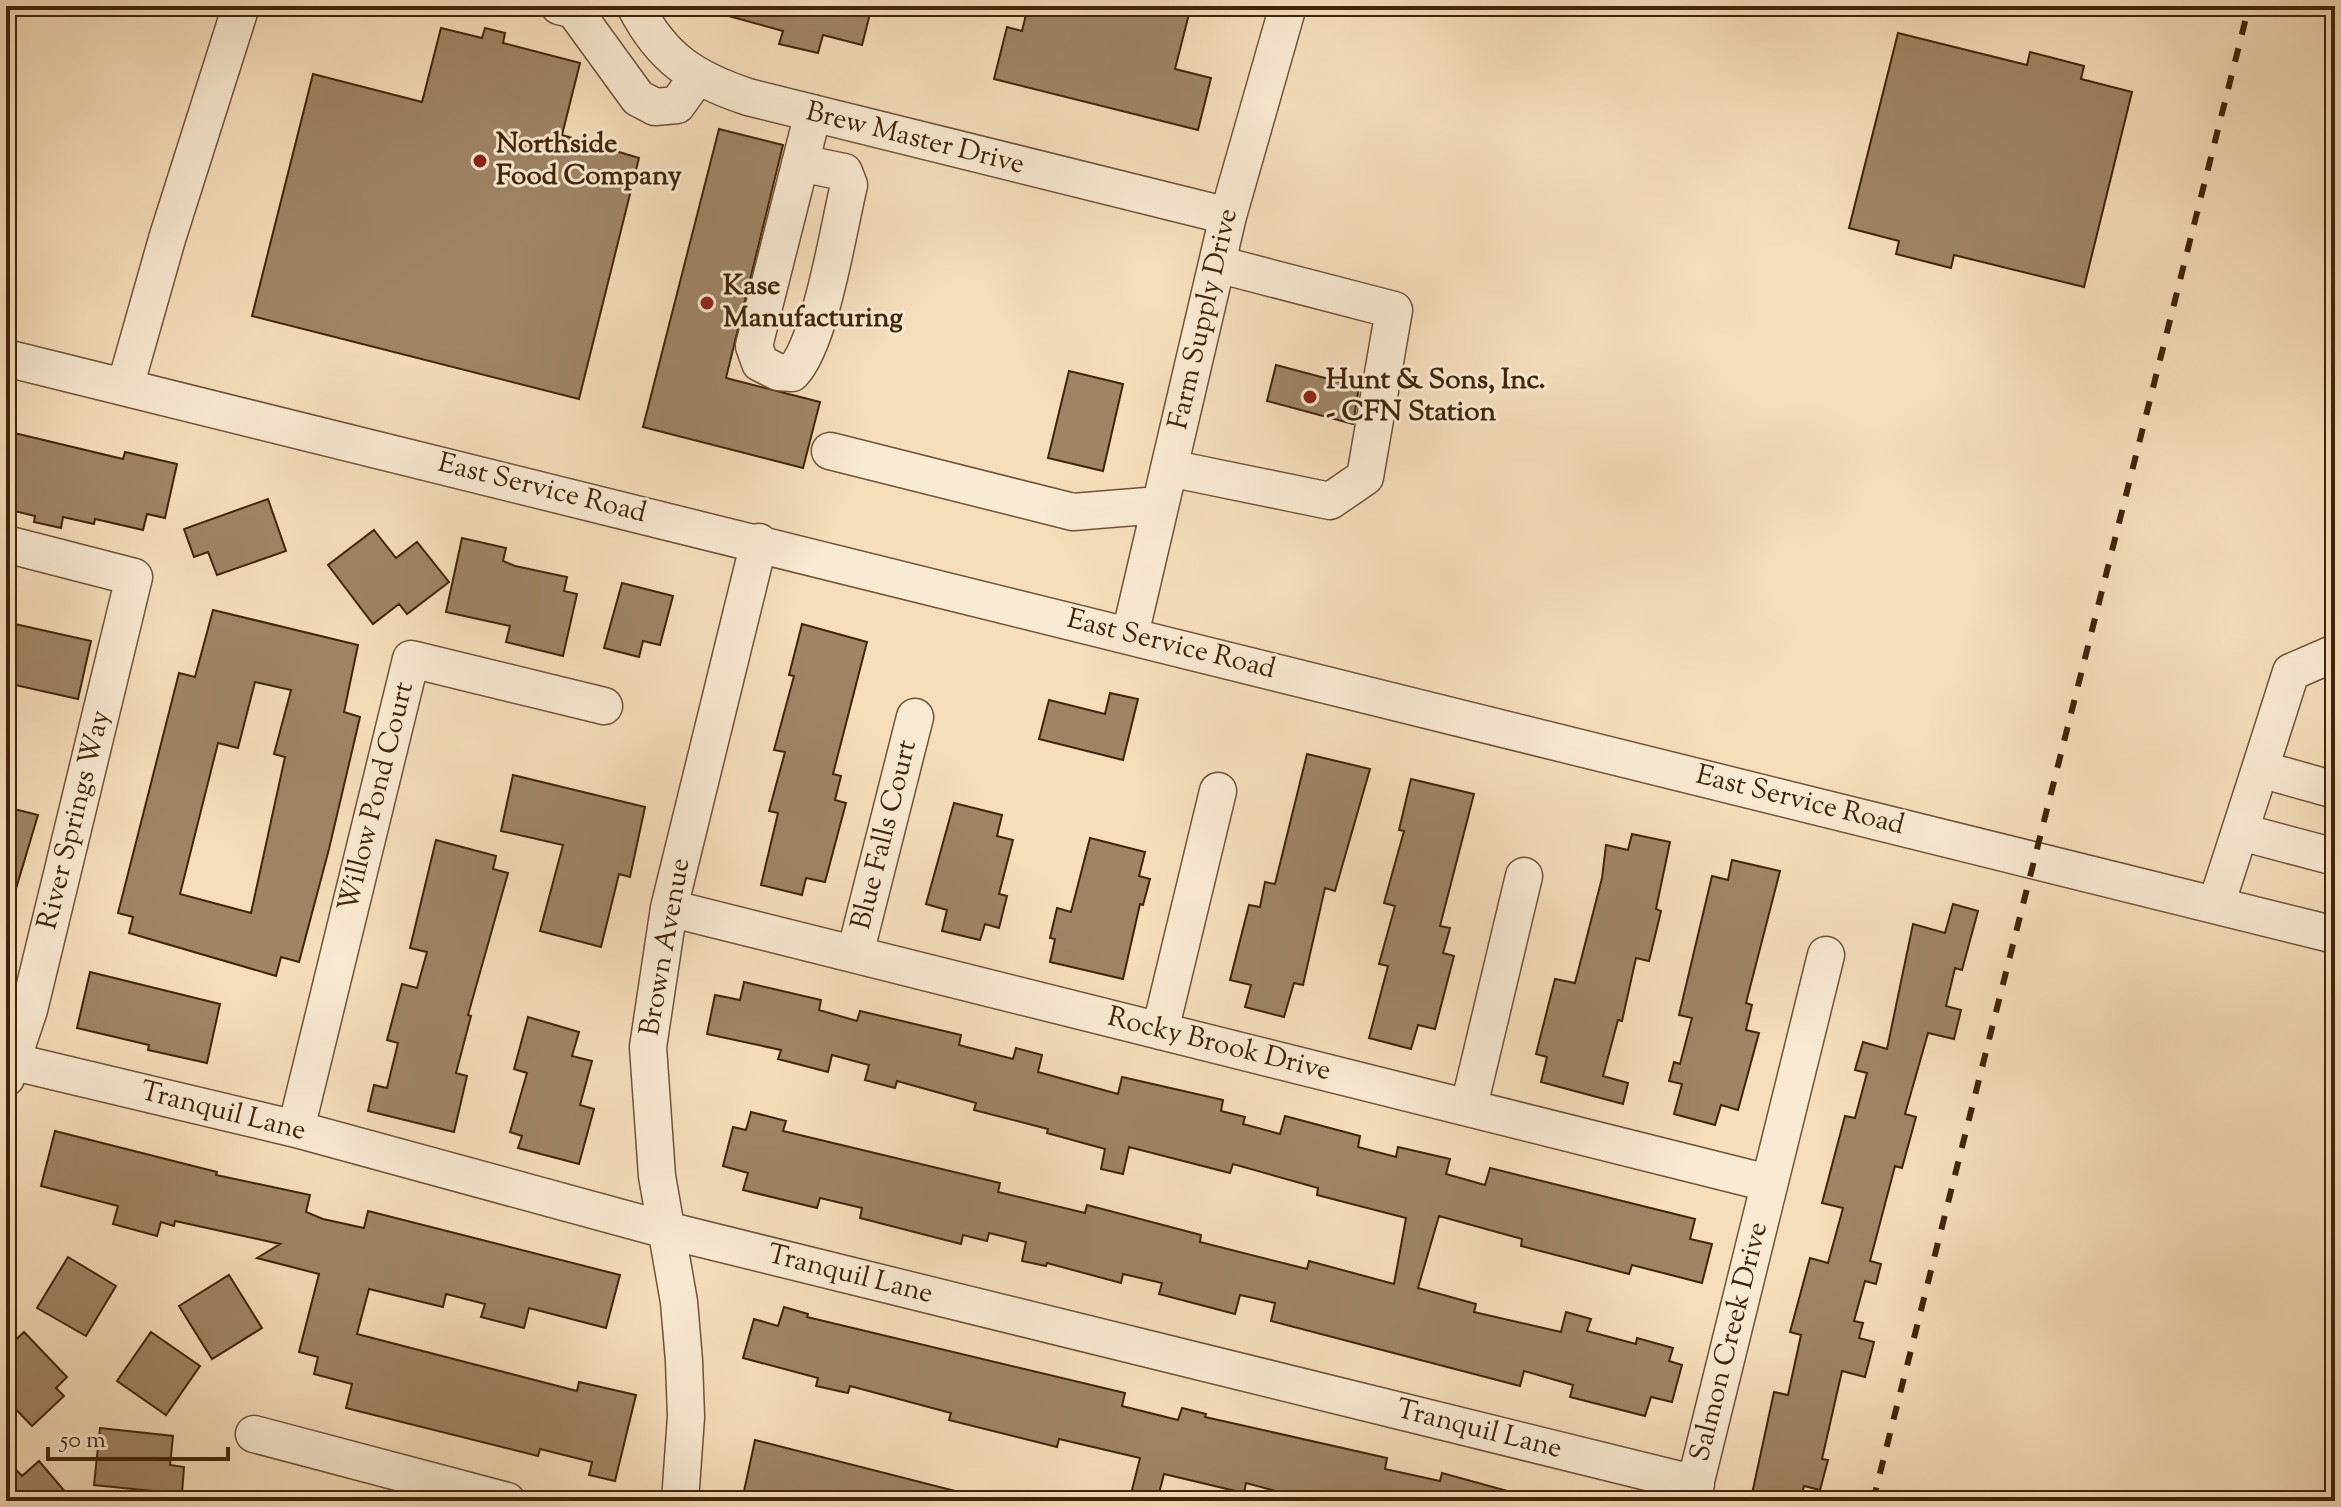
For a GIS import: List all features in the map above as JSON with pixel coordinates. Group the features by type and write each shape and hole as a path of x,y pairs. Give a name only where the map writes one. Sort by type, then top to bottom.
{"street":[{"path":"125,387 167,239 241,6"},
{"path":"559,6 574,10 638,98 655,107 677,105 697,77"},
{"name":"Brew Master Drive","path":"635,6 666,51 697,77 748,97 1228,216"},
{"name":"Farm Supply Drive","path":"1130,635 1228,216 1288,6"},
{"path":"800,163 844,172 849,185 811,338 800,365 792,373 778,372 760,363 754,346 800,163 813,113"},
{"path":"1169,468 1330,501 1365,477 1394,310 1217,264"},
{"name":"East Service Road","path":"6,358 759,542 2335,935"},
{"path":"830,451 1073,512 1159,505"},
{"name":"Brown Avenue","path":"680,1501 686,1417 684,1361 679,1302 657,1176 648,1047 669,908 759,542"},
{"name":"River Springs Way","path":"6,544 134,577 29,1010 7,1066"},
{"path":"2216,905 2291,672 2335,653"},
{"name":"Willow Pond Court","path":"296,1129 411,659 604,706"},
{"name":"Blue Falls Court","path":"855,954 915,717"},
{"path":"2260,769 2335,790"},
{"path":"1160,1031 1218,791"},
{"path":"2241,832 2335,857"},
{"path":"1469,1106 1524,876"},
{"name":"Rocky Brook Drive","path":"669,908 1768,1183"},
{"name":"Salmon Creek Drive","path":"1693,1492 1826,955"},
{"name":"Tranquil Lane","path":"7,1066 296,1129 666,1230 1693,1492"},
{"path":"254,1434 507,1501"}],"building":[{"path":"715,6 872,6 862,45 823,35 818,53 779,44 783,31 714,12"},
{"path":"1028,6 1191,6 1175,69 1211,78 1198,130 994,79 1007,27 1022,31"},
{"path":"441,28 482,38 485,28 505,33 503,43 580,63 562,135 639,158 579,399 252,316 313,74 422,102"},
{"path":"1898,33 2027,65 2030,52 2084,66 2081,79 2132,92 2084,287 1954,255 1951,268 1896,254 1899,241 1849,228"},
{"path":"719,129 783,145 726,378 820,402 803,468 643,427"},
{"path":"1276,365 1359,387 1353,424 1267,401"},
{"path":"1069,371 1123,384 1103,471 1048,458"},
{"path":"6,431 123,459 125,452 177,464 165,518 147,514 143,530 95,519 94,524 63,517 61,528 34,522 35,516 6,509"},
{"path":"268,499 286,551 217,575 208,552 194,557 184,529"},
{"path":"374,530 396,558 417,542 449,582 407,614 399,604 373,624 328,565"},
{"path":"462,538 506,548 503,561 515,566 567,577 564,591 577,594 563,656 506,642 510,626 446,612"},
{"path":"622,583 673,596 660,645 643,641 639,657 604,648"},
{"path":"213,610 358,645 344,712 360,717 329,849 299,962 281,957 276,976 129,933 133,917 118,913 179,673 195,677","holes":["255,682 291,690 274,754 285,757 251,913 180,894 218,743 238,748"]},
{"path":"6,622 91,641 78,699 6,683"},
{"path":"802,624 867,642 833,774 841,776 835,800 846,803 825,882 806,878 802,895 761,885 778,813 769,811 785,752 774,750 794,676 789,675"},
{"path":"1110,693 1138,699 1123,760 1039,739 1049,700 1105,714"},
{"path":"1307,754 1370,769 1335,891 1325,888 1303,985 1294,983 1284,1017 1245,1007 1251,985 1230,980 1249,905 1260,907 1265,882 1275,884"},
{"path":"513,775 645,807 630,877 619,874 601,947 540,931 563,845 501,831"},
{"path":"1411,779 1474,794 1440,926 1450,928 1443,953 1454,956 1435,1029 1418,1025 1411,1049 1369,1038 1388,966 1379,964 1395,906 1384,903 1404,831 1399,830"},
{"path":"954,803 1002,815 997,836 1013,840 999,894 1007,896 999,928 985,924 980,940 942,931 947,910 926,904"},
{"path":"6,807 38,815 12,902 6,901"},
{"path":"1632,834 1670,842 1656,909 1661,911 1649,961 1636,958 1622,1021 1618,1020 1603,1076 1628,1083 1623,1104 1541,1082 1547,1057 1536,1054 1555,979 1575,983 1602,878 1606,845 1628,850"},
{"path":"1090,838 1145,852 1139,876 1150,879 1143,905 1140,904 1123,979 1050,962 1055,939 1050,938 1057,908 1071,912"},
{"path":"436,840 496,856 493,869 508,873 468,1015 471,1016 456,1073 467,1076 454,1132 368,1111 374,1085 387,1088 398,1043 387,1040 402,984 417,988 427,952 410,948"},
{"path":"1732,860 1780,871 1746,1003 1752,1005 1746,1030 1759,1033 1738,1110 1721,1105 1715,1125 1674,1114 1682,1084 1669,1081 1674,1062 1680,1064 1692,1018 1679,1015 1712,876 1728,880"},
{"path":"1953,904 1978,911 1962,970 1955,968 1946,1006 1961,1010 1954,1039 1928,1033 1905,1114 1916,1117 1902,1168 1895,1166 1870,1261 1881,1264 1876,1284 1865,1281 1854,1321 1863,1323 1859,1338 1874,1342 1865,1377 1842,1371 1822,1459 1828,1460 1820,1490 1804,1486 1800,1501 1781,1501 1752,1494 1774,1392 1788,1395 1801,1335 1790,1332 1810,1258 1828,1263 1843,1208 1822,1203 1845,1116 1855,1118 1867,1073 1855,1070 1863,1042 1887,1049 1913,924 1945,933"},
{"path":"90,972 220,1004 207,1063 148,1050 149,1045 77,1028"},
{"path":"744,982 821,1000 819,1010 857,1021 860,1011 961,1035 959,1045 1013,1059 1016,1048 1042,1055 1038,1072 1118,1094 1122,1077 1223,1100 1221,1111 1245,1117 1243,1124 1280,1134 1285,1116 1360,1136 1358,1147 1396,1157 1398,1147 1450,1159 1446,1174 1485,1185 1490,1168 1695,1219 1690,1239 1712,1244 1702,1283 1632,1265 1629,1274 1521,1246 1522,1239 1439,1216 1418,1288 1476,1304 1474,1312 1561,1332 1566,1312 1591,1319 1587,1331 1636,1344 1637,1338 1673,1348 1669,1361 1682,1365 1672,1402 1651,1397 1645,1416 1570,1397 1573,1385 1524,1371 1520,1386 1271,1321 1275,1303 1240,1295 1235,1314 1159,1294 1162,1283 1123,1274 1121,1283 1047,1263 1046,1266 1022,1261 1026,1242 989,1233 987,1241 963,1235 961,1244 860,1218 862,1208 820,1198 817,1208 743,1190 748,1173 723,1166 733,1127 746,1130 751,1112 786,1121 783,1131 1000,1183 998,1192 1085,1213 1087,1205 1201,1235 1200,1242 1307,1269 1309,1261 1394,1284 1406,1218 1317,1195 1318,1188 1233,1164 1230,1173 1129,1147 1123,1174 1101,1169 1105,1149 1047,1133 1048,1129 974,1110 976,1103 897,1081 895,1088 865,1080 869,1065 832,1055 828,1072 778,1059 781,1050 707,1034 715,995 740,1000"},
{"path":"528,1017 579,1032 572,1056 592,1061 580,1105 594,1109 579,1164 518,1148 522,1136 510,1132 527,1073 514,1069"},
{"path":"55,1131 217,1172 216,1175 310,1195 306,1212 323,1219 364,1228 368,1211 620,1275 606,1328 529,1308 524,1328 481,1317 485,1304 446,1294 443,1307 369,1289 357,1334 577,1391 579,1382 636,1395 615,1481 589,1475 592,1462 540,1449 538,1456 346,1408 352,1384 314,1374 318,1357 299,1352 319,1274 257,1258 280,1244 175,1221 174,1226 161,1222 157,1236 113,1224 118,1206 41,1186"},
{"path":"68,1257 116,1286 86,1336 37,1308"},
{"path":"229,1275 262,1328 212,1359 179,1306"},
{"path":"784,1307 808,1314 807,1317 1125,1393 1122,1406 1178,1420 1182,1408 1206,1414 1205,1417 1387,1458 1385,1469 1440,1481 1442,1473 1522,1495 1522,1501 1313,1501 1246,1483 1244,1493 1164,1474 1157,1501 1131,1494 1140,1458 1059,1439 1057,1447 949,1420 951,1413 850,1386 848,1393 816,1386 818,1378 743,1358 754,1319 778,1326"},
{"path":"24,1332 67,1377 56,1388 64,1396 32,1426 6,1399 6,1349"},
{"path":"151,1332 200,1366 166,1415 117,1381"},
{"path":"100,1428 173,1436 170,1465 184,1467 182,1494 94,1485"},
{"path":"755,1440 971,1495 970,1501 767,1501 743,1496"},
{"path":"6,1459 22,1476 39,1461 73,1501 6,1501"}],"railway":[{"path":"1873,1501 2249,6"}],"place":[{"name":"Northside Food Company","path":"480,161"},
{"name":"Kase Manufacturing","path":"707,303"},
{"name":"Hunt & Sons, Inc. - CFN Station","path":"1310,397"}]}
